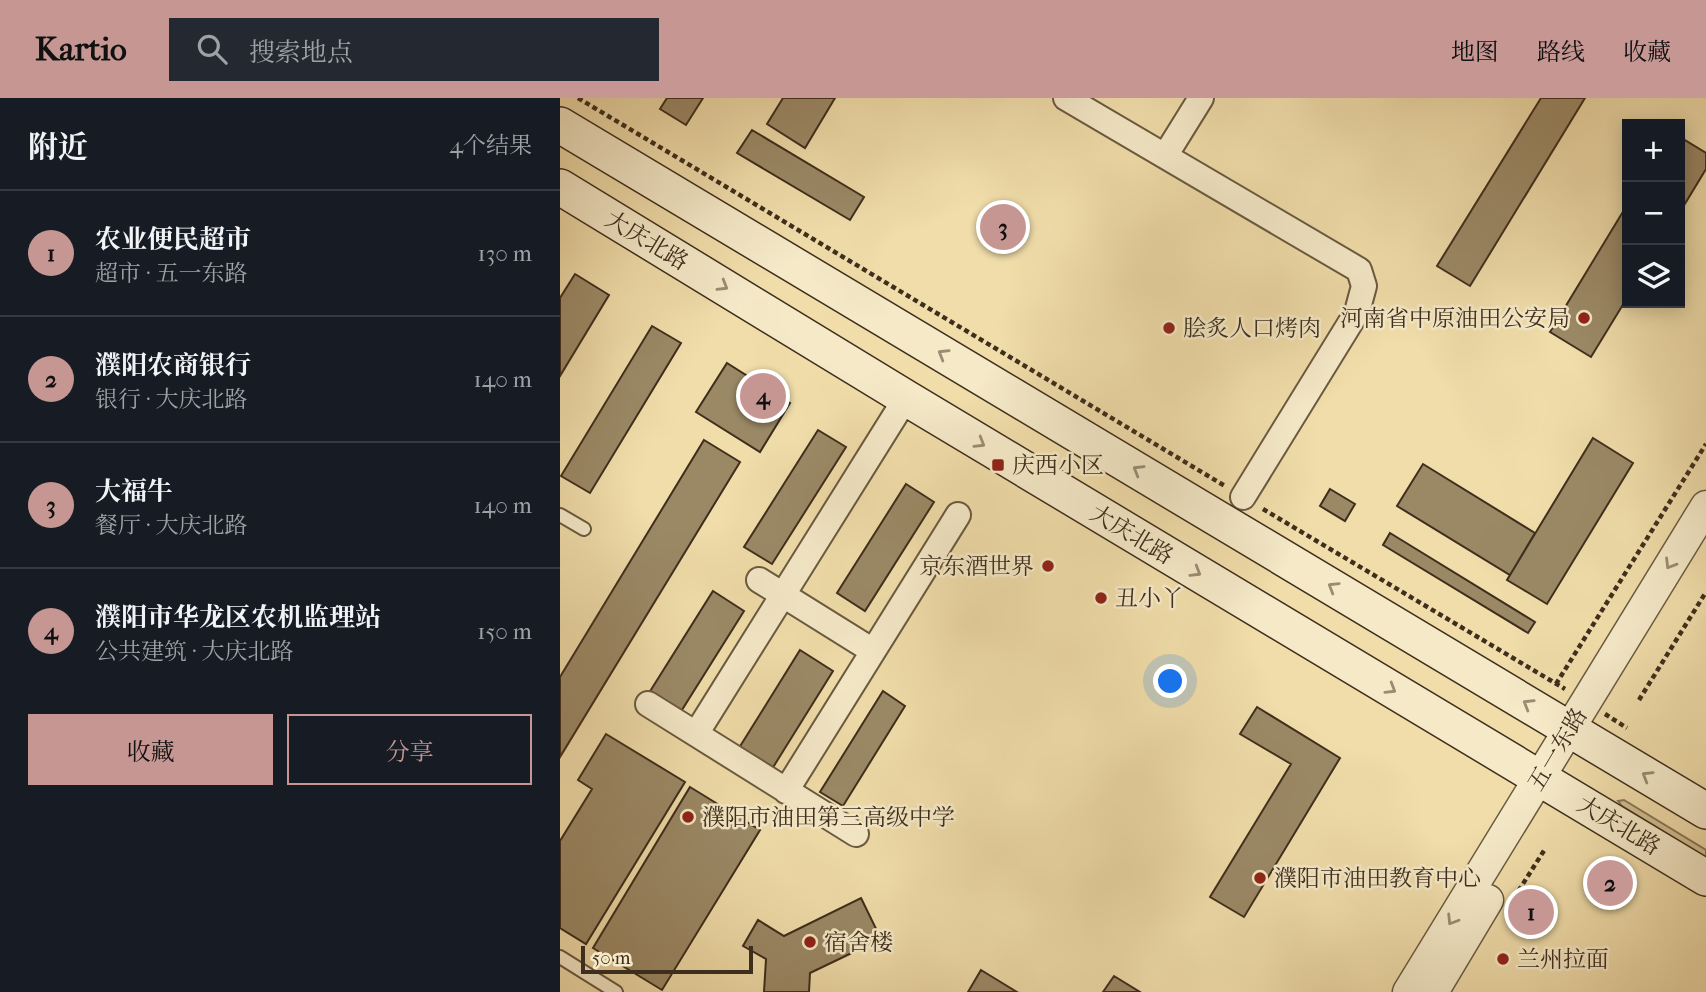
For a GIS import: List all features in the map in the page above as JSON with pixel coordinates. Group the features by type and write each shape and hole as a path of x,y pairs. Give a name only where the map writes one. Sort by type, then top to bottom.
{"main road":[{"path":"560,125 1586,721 1706,811"},
{"name":"大庆北路","path":"560,187 1706,878"}],"street":[{"path":"1066,98 1359,270 1364,286 1357,313 1243,497"},
{"path":"1165,156 1201,98"},
{"path":"696,734 906,398"},
{"name":"五一东路","path":"1408,992 1548,783 1586,721 1706,506"},
{"path":"786,791 958,515"},
{"name":"五一东路","path":"1586,721 1706,545"},
{"path":"759,580 873,651"},
{"path":"648,704 856,834"},
{"name":"五一东路","path":"1433,992 1548,783"}],"lane":[{"path":"560,515 584,529"},
{"path":"560,957 616,992"}],"path":[{"path":"578,98 1556,684 1586,721 1637,734"},
{"path":"1556,684 1706,444"},
{"path":"1639,700 1706,592"}],"shaded area":[{"path":"1624,800 1706,850 1706,858 1618,801"}],"building":[{"path":"667,98 703,98 686,125 660,109"},
{"path":"783,98 835,98 805,148 767,124"},
{"path":"1541,98 1585,98 1470,286 1437,266"},
{"path":"752,130 864,197 850,220 737,153"},
{"path":"1685,140 1706,153 1706,169 1685,204"},
{"path":"1622,213 1622,306 1591,357 1550,332"},
{"path":"575,274 609,295 560,376 560,298"},
{"path":"652,326 681,343 590,493 561,476"},
{"path":"727,363 790,403 760,452 696,412"},
{"path":"818,430 846,447 772,564 744,547"},
{"path":"1593,438 1633,463 1547,604 1507,580"},
{"path":"704,440 740,462 560,757 560,677"},
{"path":"1423,464 1535,533 1510,575 1397,506"},
{"path":"906,484 934,502 865,611 837,593"},
{"path":"1330,489 1355,504 1345,521 1320,506"},
{"path":"1390,533 1535,622 1528,633 1383,545"},
{"path":"713,591 744,611 680,713 649,693"},
{"path":"800,650 833,671 772,769 739,748"},
{"path":"883,691 905,706 843,806 820,792"},
{"path":"1257,707 1340,758 1244,917 1210,897 1291,764 1240,734"},
{"path":"606,734 685,782 586,944 560,928 560,841 592,789 578,780"},
{"path":"690,787 760,830 662,990 593,948"},
{"name":"宿舍楼","path":"861,898 881,939 810,973 809,992 764,992 766,959 743,946 758,920 784,936"},
{"path":"981,970 1017,992 968,992"},
{"path":"1114,976 1140,992 1103,992"}],"place":[{"name":"大福牛","path":"1003,227"},
{"name":"河南省中原油田公安局","path":"1584,318"},
{"name":"脍炙人口烤肉","path":"1169,328"},
{"name":"濮阳市华龙区农机监理站","path":"763,396"},
{"name":"庆西小区","path":"998,465"},
{"name":"京东酒世界","path":"1048,566"},
{"name":"丑小丫","path":"1101,598"},
{"name":"濮阳市油田第三高级中学","path":"688,817"},
{"name":"濮阳市油田教育中心","path":"1260,878"},
{"name":"濮阳农商银行","path":"1610,883"},
{"name":"农业便民超市","path":"1531,912"},
{"name":"宿舍楼","path":"810,942"},
{"name":"兰州拉面","path":"1503,959"}]}
